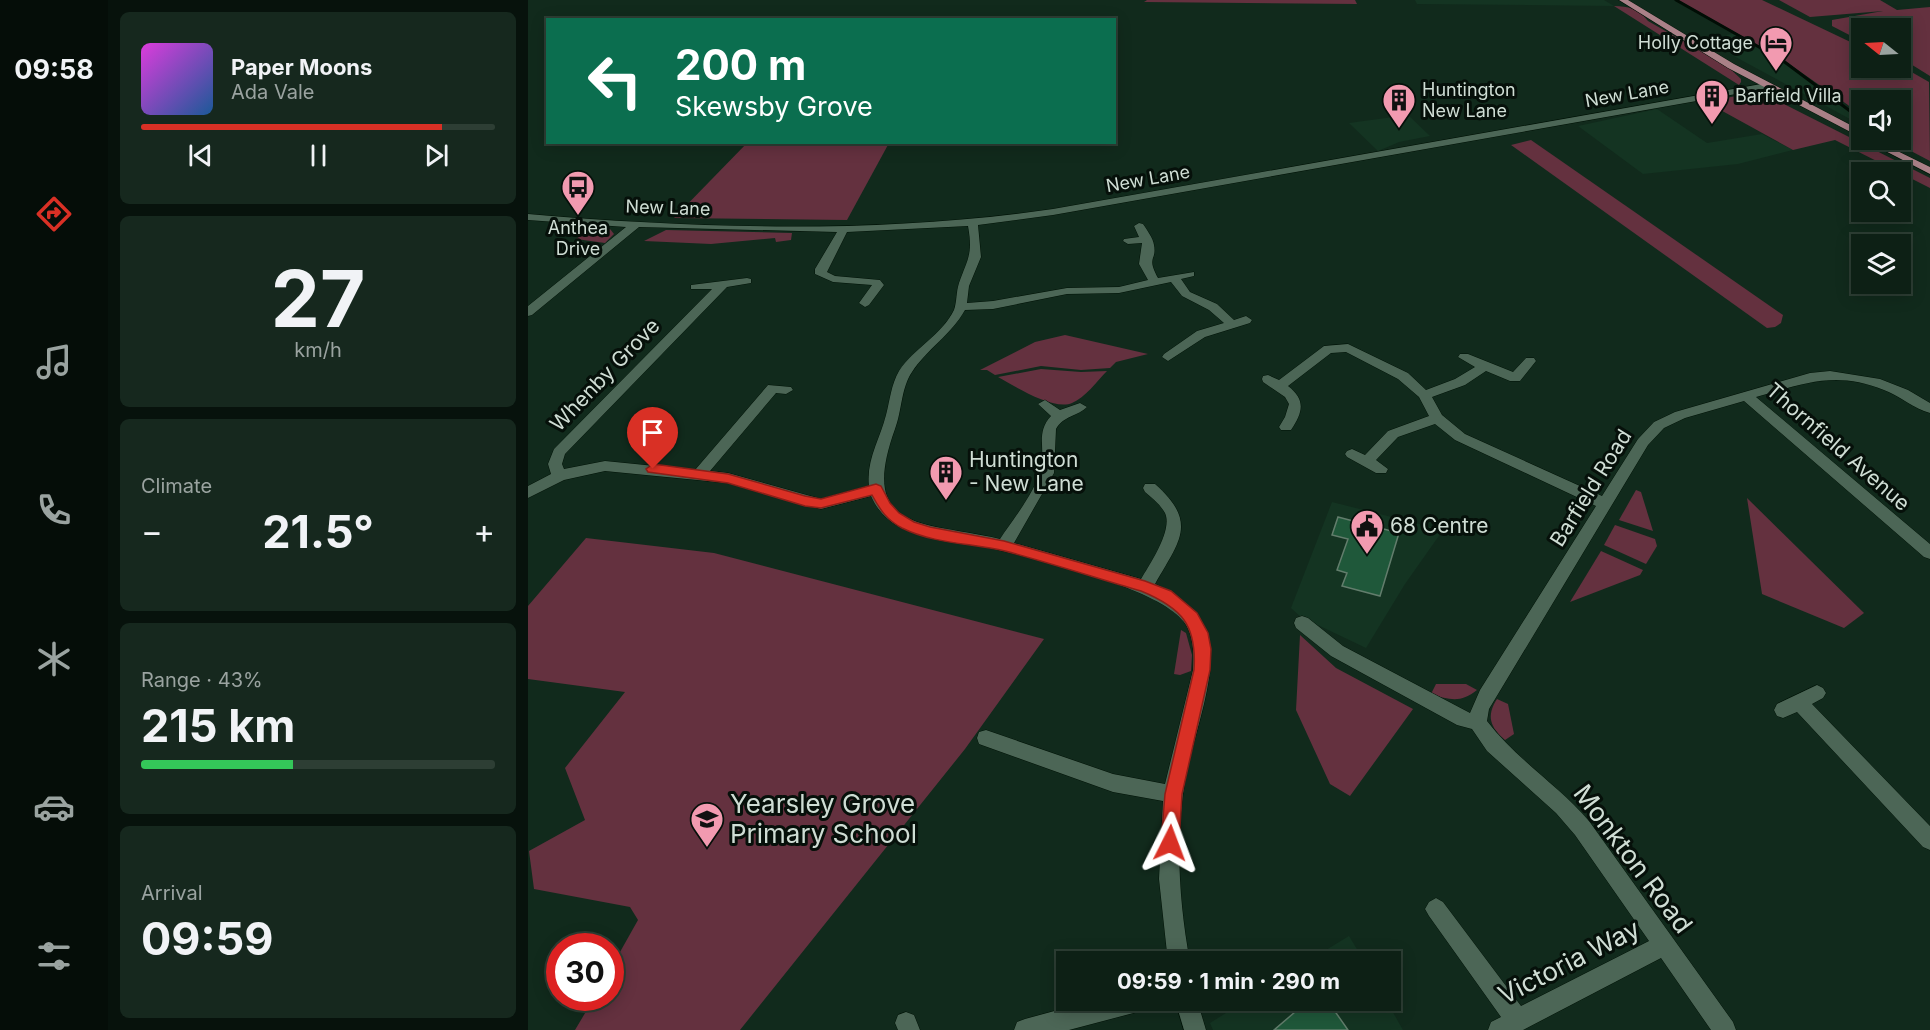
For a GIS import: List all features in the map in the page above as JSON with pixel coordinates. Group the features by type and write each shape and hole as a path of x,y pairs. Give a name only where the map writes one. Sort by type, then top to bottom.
{"main road":[{"path":"1623,0 1731,66 1851,129"},
{"path":"1889,150 1930,171"}],"street":[{"name":"New Lane","path":"528,217 636,224 844,228 973,224 1053,212 1767,86"},
{"path":"528,312 636,224"},
{"path":"973,224 977,249 975,261 963,289 961,308 948,327 919,355 904,374 892,419 878,455 874,474 876,489 885,506 894,516 909,525 928,532 1004,546 1145,587 1166,596 1192,618 1200,633 1203,649 1202,670 1173,794 1169,859 1178,951"},
{"path":"1140,226 1149,245 1145,264 1155,283"},
{"path":"844,228 821,269 821,274 833,279 876,282 878,285 865,303"},
{"path":"1128,241 1147,239"},
{"path":"961,308 993,305 1067,291 1119,290 1190,274"},
{"path":"1174,278 1186,294 1213,307 1232,324"},
{"path":"694,287 747,281"},
{"name":"Whenby Grove","path":"560,476 555,464 559,452 723,284"},
{"path":"1168,357 1201,334 1246,320"},
{"path":"1286,427 1297,408 1289,393 1274,382 1328,349 1338,347 1358,353 1403,376 1424,395 1445,427 1477,447 1605,504"},
{"path":"1464,357 1515,378 1530,361"},
{"path":"1424,395 1460,382 1485,366"},
{"name":"Barfield Road","path":"1478,723 1480,709 1486,695 1643,442 1659,426 1680,415 1815,376 1858,377 1892,388 1930,409"},
{"path":"699,474 779,385"},
{"name":"Thornfield Avenue","path":"1746,396 1927,558"},
{"path":"1045,404 1059,416"},
{"path":"1004,546 1047,472 1051,458 1048,432 1052,424 1059,416 1080,407"},
{"path":"1366,462 1393,434 1437,418"},
{"path":"1352,454 1381,470"},
{"path":"528,493 560,476 578,470 605,466 728,478 821,504 876,489"},
{"path":"1145,587 1172,534 1175,520 1168,505 1150,488"},
{"path":"1302,623 1337,651 1463,719 1478,723"},
{"path":"1817,693 1791,706 1930,840"},
{"name":"Monkton Road","path":"1478,723 1494,745 1563,806 1582,828 1725,1030"},
{"path":"986,738 1113,783 1173,794"},
{"path":"1436,909 1508,1024"},
{"name":"Victoria Way","path":"1508,1024 1665,944"},
{"path":"1025,1030 1098,1011"},
{"path":"1189,1011 1195,1030"}],"shaded area":[{"path":"1147,0 1355,0 1357,4 1144,2"},
{"path":"1415,0 1604,0 1614,6 1417,4"},
{"path":"1678,0 1762,0 1851,42 1851,78 1911,78 1911,72 1929,82 1930,161 1909,150 1911,150 1911,90 1851,90 1851,108 1782,59"},
{"path":"1779,0 1880,0 1897,10 1930,7 1930,76 1911,64 1911,18 1851,18 1851,36 1832,26 1832,20 1883,11 1810,17"},
{"path":"1614,6 1637,11 1648,21 1727,66 1741,79 1741,82 1739,85"},
{"path":"1733,34 1779,60 1842,105 1851,113 1851,120 1730,54 1745,51 1726,35"},
{"path":"1746,94 1762,95 1851,138 1851,148 1835,140 1793,150 1706,102"},
{"path":"1657,109 1707,143 1762,134 1793,150 1738,164 1643,174 1578,126"},
{"path":"1408,115 1430,136 1399,142 1378,151 1349,123"},
{"path":"1531,140 1783,315 1781,323 1767,328 1511,145"},
{"path":"746,144 888,144 847,220 674,218"},
{"path":"1855,150 1875,150 1898,162 1879,162"},
{"path":"1911,168 1930,178 1930,188 1911,178"},
{"path":"594,227 610,229 614,234 605,243 576,239"},
{"path":"666,230 792,233 791,240 776,242 775,238 711,244 644,241"},
{"path":"1065,335 1148,354 1116,362 1110,368 1081,370 1041,366 995,375 987,370 980,370 1035,342"},
{"path":"1041,369 1107,371 1082,397 1064,405 1045,401 998,377"},
{"path":"1636,490 1641,492 1653,531 1619,520"},
{"path":"1747,498 1864,613 1844,628 1762,594"},
{"path":"1332,502 1443,530 1405,584 1366,648 1301,617 1291,608"},
{"path":"1615,525 1655,539 1657,546 1646,564 1604,545"},
{"name":"Yearsley Grove Primary School","path":"586,538 714,553 1044,639 965,749 740,1030 575,1030 586,1011 624,1011 624,945 638,920 630,907 534,889 529,851 585,820 565,768 625,692 528,679 528,606"},
{"path":"1601,551 1643,570 1640,575 1570,602"},
{"path":"1181,630 1186,633 1192,655 1191,671 1180,675 1174,674"},
{"path":"1300,635 1336,668 1413,709 1350,796 1330,784 1296,710"},
{"path":"1436,684 1466,684 1477,690 1460,699 1450,699 1431,694"},
{"path":"1497,699 1508,704 1514,734 1505,740 1491,721 1491,711"},
{"path":"1349,936 1358,951 1324,951"},
{"path":"1229,1011 1392,1011 1403,1030 1213,1030 1210,1023"}],"building":[{"name":"68 Centre","path":"1338,517 1399,533 1380,596 1342,586 1347,573 1337,570 1348,539 1332,535"},
{"path":"1296,1011 1335,1011 1348,1030 1274,1030"}],"waterway":[{"path":"1676,0 1782,60 1851,112"}],"place":[{"name":"Holly Cottage","path":"1776,72"},
{"name":"Barfield Villa","path":"1712,125"},
{"name":"Huntington New Lane","path":"1399,129"},
{"name":"Anthea Drive","path":"578,216"},
{"name":"Huntington - New Lane","path":"946,501"},
{"name":"68 Centre","path":"1367,555"},
{"name":"Yearsley Grove Primary School","path":"707,848"}],"route":[{"path":"653,469 728,478 821,504 876,489 885,506 894,516 909,525 928,532 1004,546 1107,575 1145,587 1180,605 1192,618 1200,633 1203,649 1202,670 1173,794 1170,843"}]}
